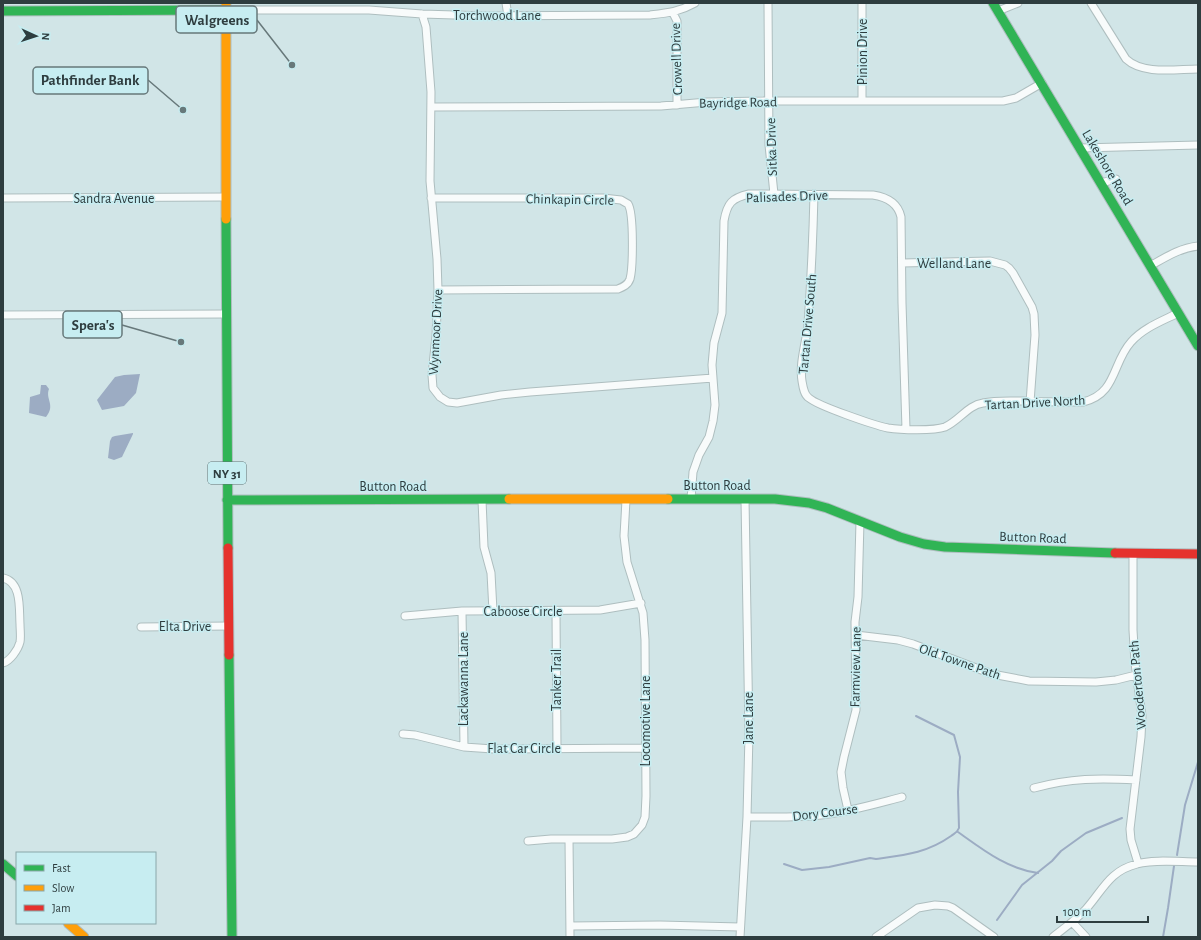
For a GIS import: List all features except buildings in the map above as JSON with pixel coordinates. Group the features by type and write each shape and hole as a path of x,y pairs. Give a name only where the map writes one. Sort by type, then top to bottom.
{"street":[{"path":"506,3 508,16"},
{"name":"Torchwood Lane","path":"226,6 508,16 650,15 673,13 694,3"},
{"name":"Sitka Drive","path":"768,3 770,101 769,145 774,194"},
{"name":"Pinion Drive","path":"862,3 862,101"},
{"path":"996,7 1018,3"},
{"path":"1091,3 1126,59 1132,65 1153,69 1198,69"},
{"path":"3,11 226,6"},
{"name":"NY 31","path":"226,6 227,500 232,937"},
{"name":"Lakeshore Road","path":"996,7 1198,346"},
{"name":"Crowell Drive","path":"673,13 677,21 677,105"},
{"name":"Wynmoor Drive","path":"422,14 426,27 431,92 431,198 437,259 438,290 436,336 432,375 433,388 436,393 448,402 457,403 501,395 530,392 713,378"},
{"name":"Bayridge Road","path":"431,107 661,106 707,102 770,101 1003,101 1016,98 1042,83"},
{"path":"1080,148 1198,145"},
{"path":"1101,183 1116,179"},
{"name":"Palisades Drive","path":"691,499 693,472 699,455 709,437 715,405 712,365 714,343 722,308 724,221 726,210 732,201 749,194 873,195 883,196 898,207 901,217 906,429"},
{"name":"Tartan Drive South","path":"814,194 812,274 807,336 802,370 802,382 806,394 814,401 872,423 888,428 906,429"},
{"name":"Sandra Avenue","path":"3,198 226,197"},
{"name":"Chinkapin Circle","path":"431,198 603,198 621,200 628,204 631,214 632,247 630,278 625,286 618,289 438,290"},
{"path":"1150,266 1176,251 1187,247 1198,246"},
{"name":"Welland Lane","path":"902,263 990,261 998,262 1009,268 1028,300 1034,314 1035,335 1030,402"},
{"name":"Tartan Drive North","path":"906,429 936,429 945,427 976,405 983,403 1084,402 1090,400 1100,395 1107,388 1127,347 1132,340 1149,328 1178,313"},
{"path":"3,315 226,314"},
{"name":"Jane Lane","path":"740,937 747,816 749,734 745,499"},
{"name":"Button Road","path":"227,500 775,499 827,508 900,537 945,548 1198,554"},
{"path":"482,500 484,547 491,573 493,611"},
{"name":"Locomotive Lane","path":"528,841 569,838 612,839 627,837 639,830 645,817 645,640 641,603 627,562 624,536 626,500"},
{"name":"Farmview Lane","path":"848,810 841,772 856,710 856,622 860,521"},
{"name":"Wooderton Path","path":"1133,553 1133,630 1136,675 1142,716 1142,737 1130,829 1131,840 1138,863"},
{"path":"3,578 6,578 14,586 19,598 20,642 14,654 3,664"},
{"name":"Caboose Circle","path":"405,616 462,611 556,612 600,610 641,603"},
{"name":"Lackawanna Lane","path":"462,611 464,747"},
{"name":"Tanker Trail","path":"556,612 557,748"},
{"name":"Elta Drive","path":"141,627 229,626"},
{"name":"Old Towne Path","path":"856,636 898,640 913,644 992,674 1029,681 1096,682 1116,680 1136,675"},
{"name":"Flat Car Circle","path":"403,734 415,735 464,747 646,748"},
{"path":"1034,788 1054,783 1092,778 1136,780"},
{"name":"Dory Course","path":"747,816 805,816 848,810 902,797"},
{"path":"569,838 570,937"},
{"path":"1053,937 1086,909 1101,888 1116,872 1138,863 1198,862"},
{"path":"3,864 16,875"},
{"path":"876,937 918,908 934,905 948,906 952,908 994,937"},
{"path":"1072,922 1086,937"},
{"path":"69,924 84,937"},
{"path":"570,926 660,925 740,928"}],"water":[{"path":"140,374 136,393 124,406 102,410 97,400 115,377"},
{"path":"41,385 46,385 49,389 48,396 50,409 46,417 29,413 30,397 40,394"},
{"path":"133,433 122,457 114,460 108,458 110,441 112,437"}],"waterway":[{"path":"784,864 802,870 829,867 870,858 876,859 906,854 924,850 942,842 957,832 959,828 958,792 960,757 954,735 916,716"},
{"path":"1177,855 1185,805 1198,762"},
{"path":"997,920 1022,885 1052,861 1061,851 1086,833 1122,818"},
{"path":"958,832 1005,863 1027,871 1038,873"},
{"path":"1163,937 1174,866"}],"traffic: fast":[{"path":"993,3 1198,346"},
{"path":"3,11 226,10"},
{"path":"226,219 228,548"},
{"path":"227,500 509,499"},
{"path":"668,499 775,499 809,503 827,508 900,537 924,544 945,547 1115,553"},
{"path":"229,655 232,937"},
{"path":"3,864 16,875"}],"traffic: slow":[{"path":"226,3 226,219"},
{"path":"509,499 668,499"},
{"path":"69,924 84,937"}],"traffic: jam":[{"path":"228,548 229,655"},
{"path":"1115,553 1198,554"}],"place":[{"name":"Walgreens","path":"292,65"},
{"name":"Pathfinder Bank","path":"183,110"},
{"name":"Spera's","path":"181,342"}]}
